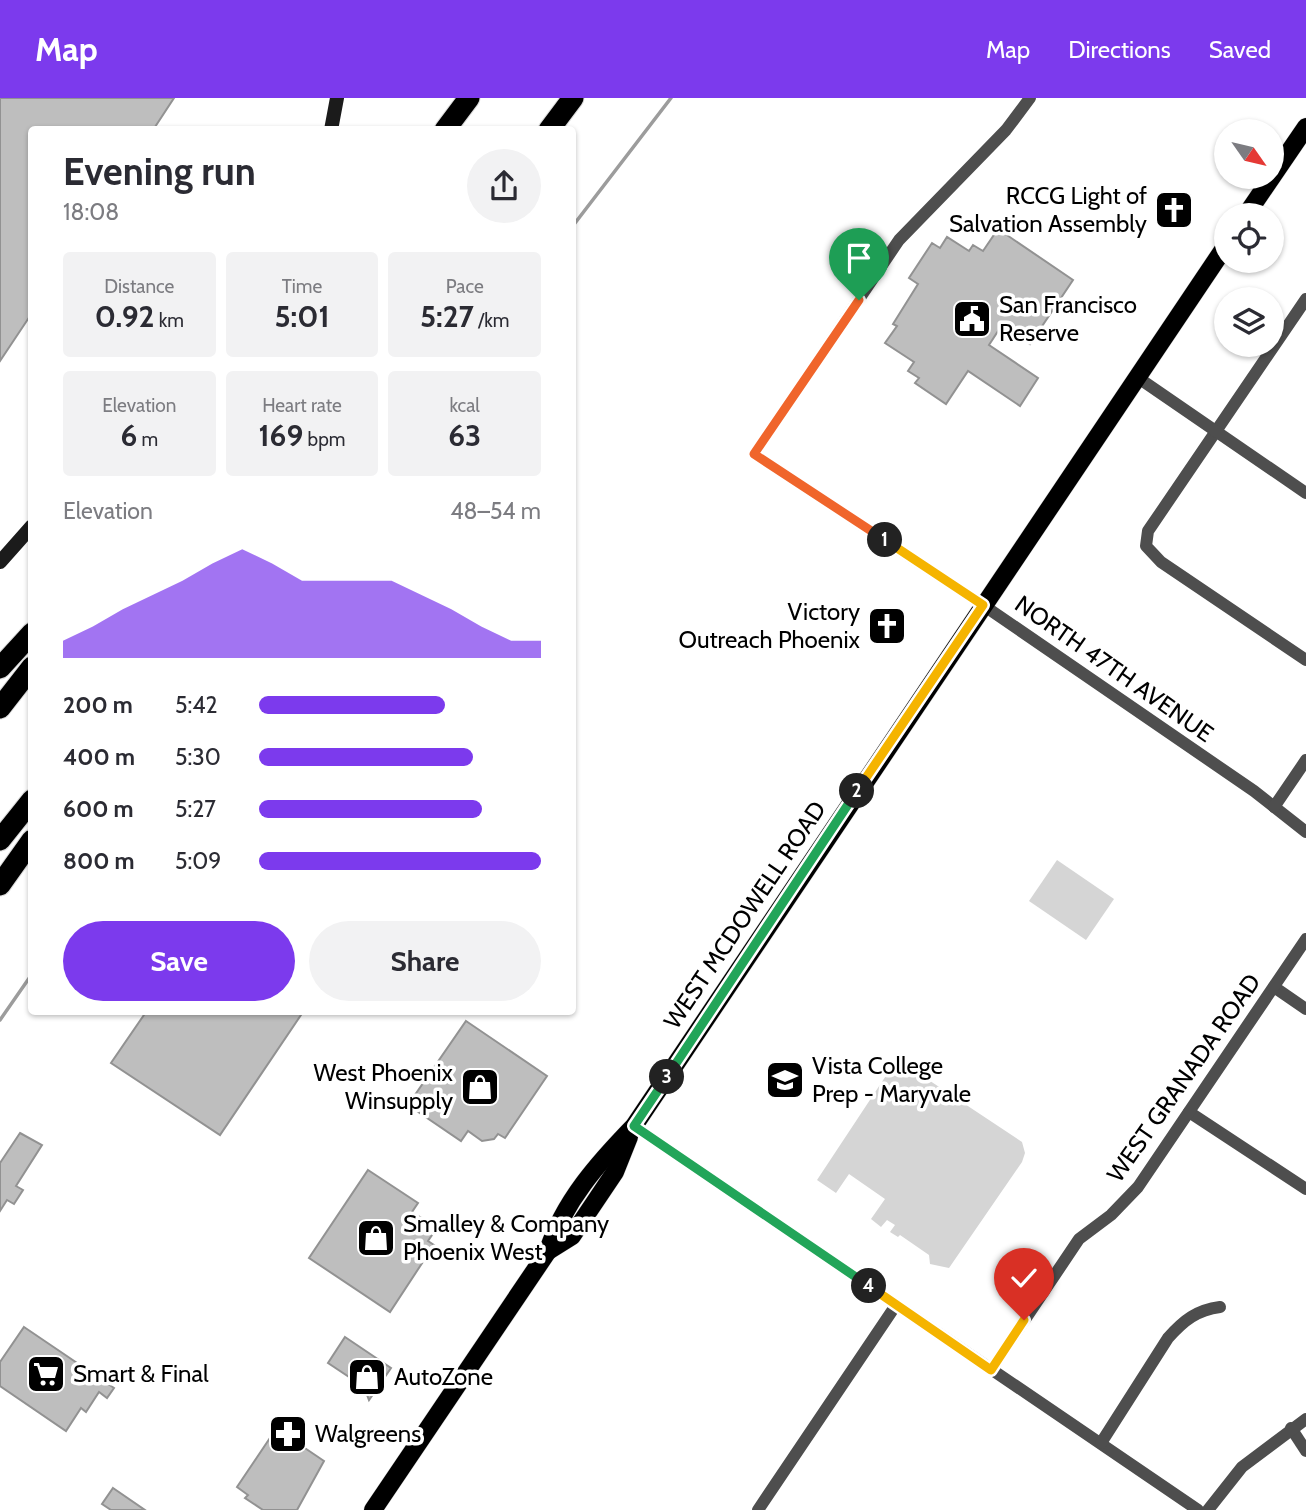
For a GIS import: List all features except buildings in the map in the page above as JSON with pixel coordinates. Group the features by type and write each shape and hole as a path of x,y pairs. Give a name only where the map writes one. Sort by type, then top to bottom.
{"highway":[{"path":"448,126 469,98"},
{"path":"552,126 573,98"},
{"path":"0,668 28,637"},
{"path":"0,708 28,672"},
{"path":"0,840 28,805"},
{"path":"0,885 28,846"}],"main road":[{"path":"1255,203 1306,127"},
{"name":"WEST MCDOWELL ROAD","path":"373,1510 548,1251 572,1236 615,1172 634,1126 1214,263"}],"street":[{"path":"332,126 337,98"},
{"name":"NORTH 47TH AVENUE","path":"1030,98 1006,131 898,240 754,454 983,605 1306,832"},
{"path":"1306,299 1148,531 1146,546 1161,562 1306,660"},
{"path":"1137,377 1306,493"},
{"path":"0,562 28,530"},
{"path":"1274,807 1306,760"},
{"name":"WEST GRANADA ROAD","path":"991,1370 1079,1239 1111,1215 1138,1187 1306,939"},
{"path":"1274,987 1306,1009"},
{"path":"1189,1112 1306,1189"},
{"path":"634,1126 1198,1510"},
{"path":"758,1510 896,1305"},
{"path":"1101,1443 1168,1338 1181,1324 1201,1310 1220,1307"},
{"path":"1208,1510 1242,1467 1306,1419"},
{"path":"1291,1428 1306,1451"}],"shaded area":[{"path":"1057,860 1114,899 1086,940 1029,901"},
{"path":"897,1059 1022,1142 1025,1153 1022,1162 949,1268 930,1264 929,1255 900,1235 898,1237 890,1232 895,1225 887,1220 881,1227 871,1219 885,1199 849,1174 836,1193 817,1180"}],"waterway":[{"path":"576,222 671,98"},
{"path":"0,1020 28,980"}],"place":[{"name":"RCCG Light of Salvation Assembly","path":"1174,210"},
{"name":"San Francisco Reserve","path":"972,319"},
{"name":"Victory Outreach Phoenix","path":"887,626"},
{"name":"Vista College Prep - Maryvale","path":"785,1080"},
{"name":"West Phoenix Winsupply","path":"480,1087"},
{"name":"Smalley & Company Phoenix West","path":"376,1238"},
{"name":"Smart & Final","path":"46,1374"},
{"name":"AutoZone","path":"367,1377"},
{"name":"Walgreens","path":"288,1434"}],"route":[{"path":"859,300 754,454 983,605 770,919 634,1126 991,1370 1024,1320"}]}
